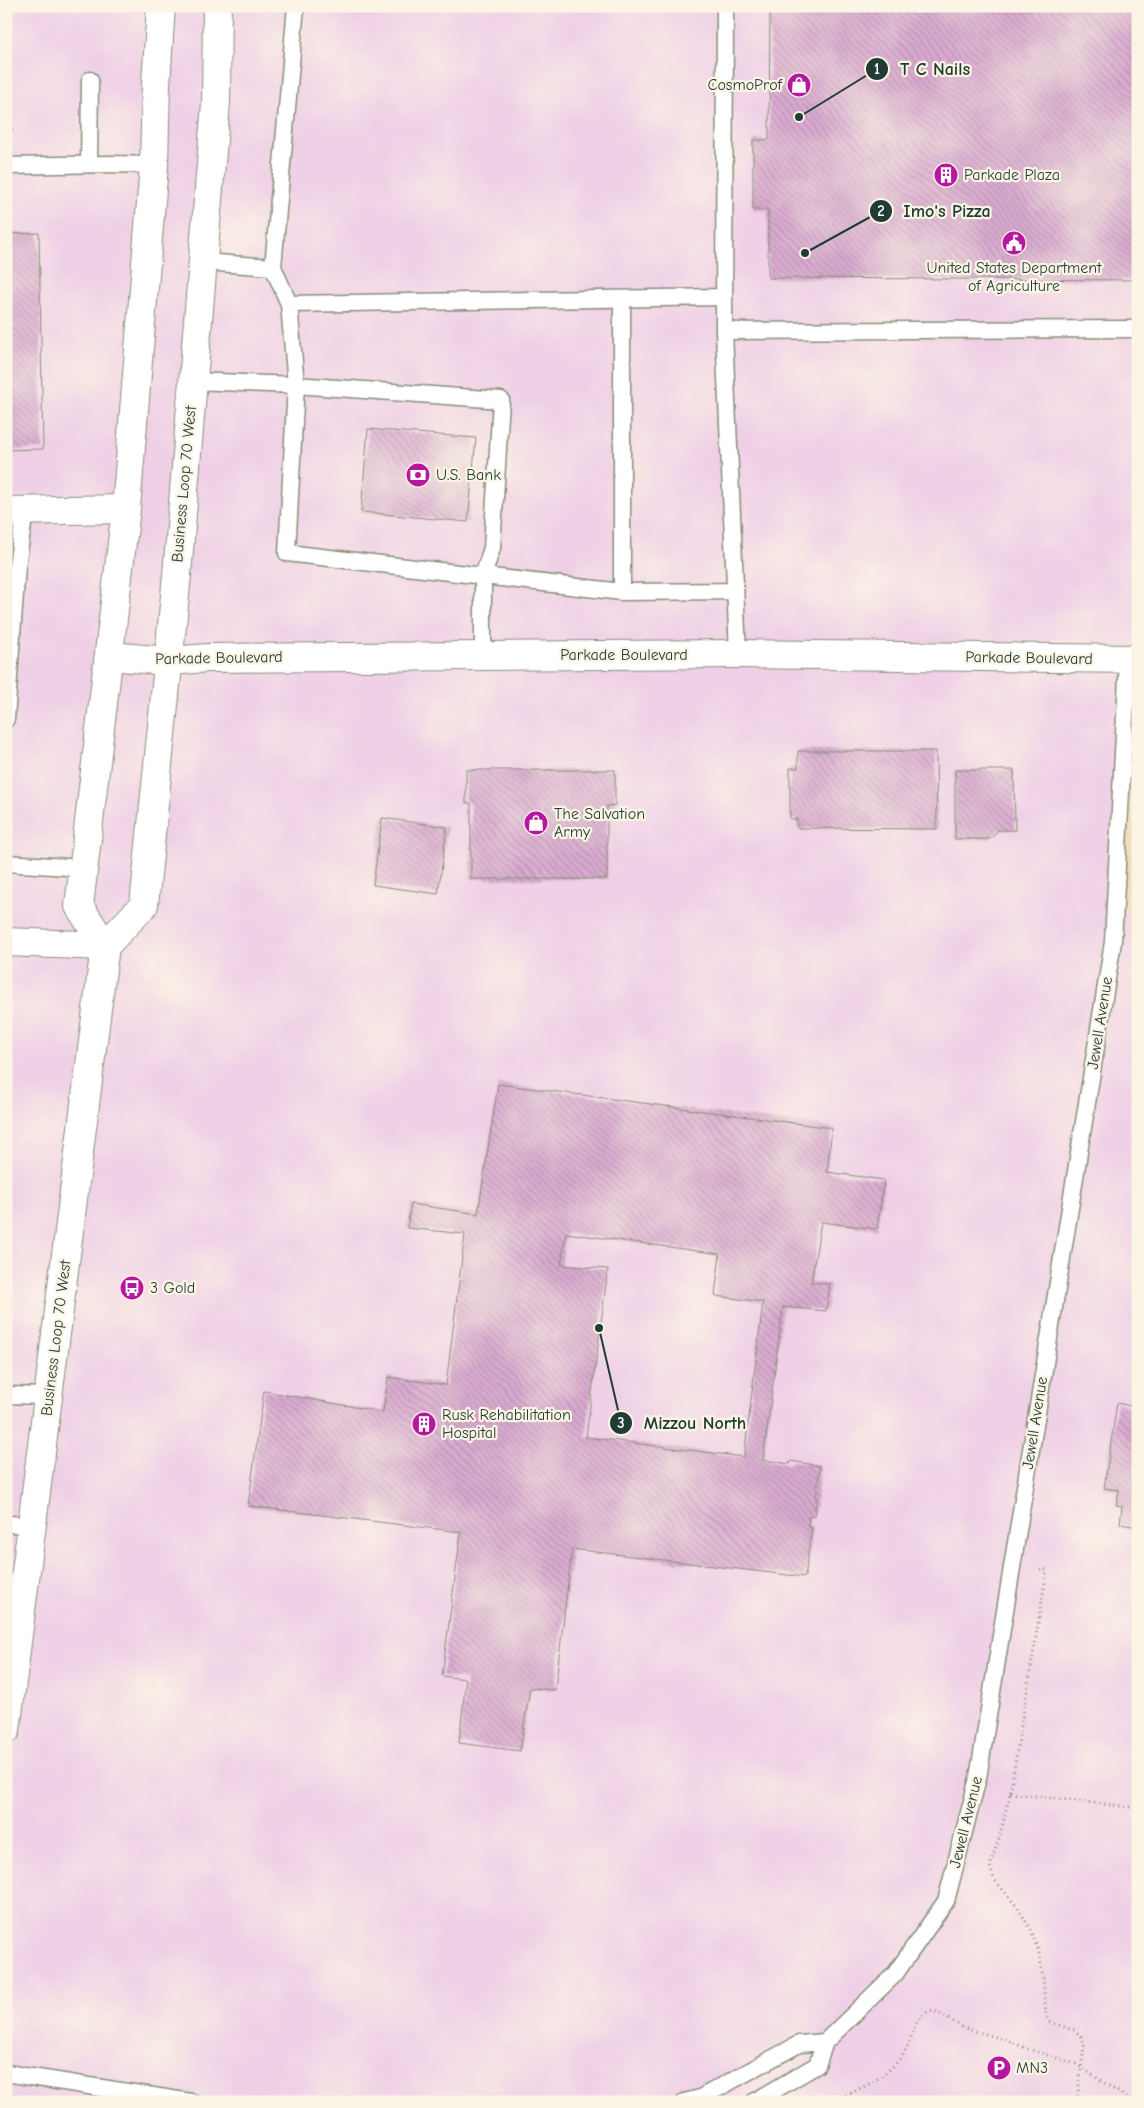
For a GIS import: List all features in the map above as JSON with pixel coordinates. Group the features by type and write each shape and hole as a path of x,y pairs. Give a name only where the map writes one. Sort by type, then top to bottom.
{"main road":[{"path":"105,946 79,906 126,509 154,166 156,84 161,6"},
{"name":"Business Loop 70 West","path":"6,1730 19,1525 48,1396 105,946 144,906 168,661 216,103 217,6"},
{"path":"15,511 126,509"},
{"name":"Parkade Boulevard","path":"110,656 168,661 210,658 738,654 1133,659"},
{"path":"6,942 105,946"}],"lane":[{"path":"296,6 273,267 289,304 296,385 287,553 622,592 735,591"},
{"path":"725,6 724,330 738,654"},
{"path":"89,164 90,80"},
{"path":"6,166 89,164 154,166"},
{"path":"202,262 273,267"},
{"path":"289,304 724,297"},
{"path":"622,299 622,592"},
{"path":"724,330 1138,329"},
{"path":"193,381 296,385 500,400 492,548 483,576 483,656"},
{"path":"6,719 15,511"},
{"name":"Jewell Avenue","path":"754,2102 816,2065 825,2042 895,1974 946,1902 978,1778 1113,942 1133,659"},
{"path":"6,862 83,868"},
{"path":"6,1396 48,1396"},
{"path":"685,2102 700,2098 799,2044 825,2042"},
{"path":"6,2073 192,2102"}],"path":[{"path":"1012,1564 1047,1570 1010,1793 990,1866 994,1879 1018,1908 1031,1930 1039,1953 1046,2015 1050,2022 1074,2030 1082,2037 1084,2046 1077,2102"},
{"path":"1010,1793 1138,1808"},
{"path":"827,2102 864,2088 892,2067 905,2052 917,2021 926,2011 932,2010 964,2028 1054,2056 1081,2068 1134,2102"}],"shaded area":[{"path":"6,6 1138,6 1138,663 1130,663 1117,913 1138,913 1138,2102 6,2102"}],"building":[{"name":"Parkade Plaza","path":"770,6 1138,6 1138,280 768,278 768,210 753,210 753,140 769,140"},
{"path":"6,28 11,28 12,131 6,131"},
{"path":"39,233 43,449 6,450 6,234"},
{"name":"U.S. Bank","path":"368,429 476,438 468,522 361,512"},
{"path":"798,751 936,751 937,829 797,828 797,819 790,819 790,768 798,768"},
{"path":"466,770 615,770 615,805 607,806 607,879 471,879 471,803 466,803"},
{"path":"955,770 1014,770 1015,830 998,830 990,839 955,839"},
{"path":"382,818 447,827 438,894 373,885"},
{"name":"Rusk Rehabilitation Hospital","path":"498,1084 832,1128 827,1172 884,1180 877,1229 821,1222 811,1282 830,1284 826,1311 783,1307 763,1460 790,1464 791,1461 820,1466 814,1517 809,1516 808,1527 812,1527 805,1577 572,1549 555,1690 530,1688 520,1751 459,1743 466,1679 442,1676 461,1532 248,1506 264,1391 383,1412 388,1377 446,1385 465,1234 407,1228 411,1204 478,1214","holes":["566,1233 720,1254 715,1296 763,1302 744,1457 586,1437 608,1269 561,1265"]},
{"path":"1136,1365 1138,1365 1138,1527 1120,1524 1122,1506 1116,1505 1119,1490 1104,1488 1117,1403 1130,1406"}],"place":[{"name":"CosmoProf","path":"799,85"},
{"name":"T C Nails","path":"799,117"},
{"name":"Parkade Plaza","path":"946,175"},
{"name":"United States Department of Agriculture","path":"1014,243"},
{"name":"Imo's Pizza","path":"805,253"},
{"name":"U.S. Bank","path":"418,475"},
{"name":"The Salvation Army","path":"536,823"},
{"name":"3 Gold","path":"132,1288"},
{"name":"Mizzou North","path":"599,1328"},
{"name":"Rusk Rehabilitation Hospital","path":"424,1424"},
{"name":"MN3","path":"999,2068"}]}
